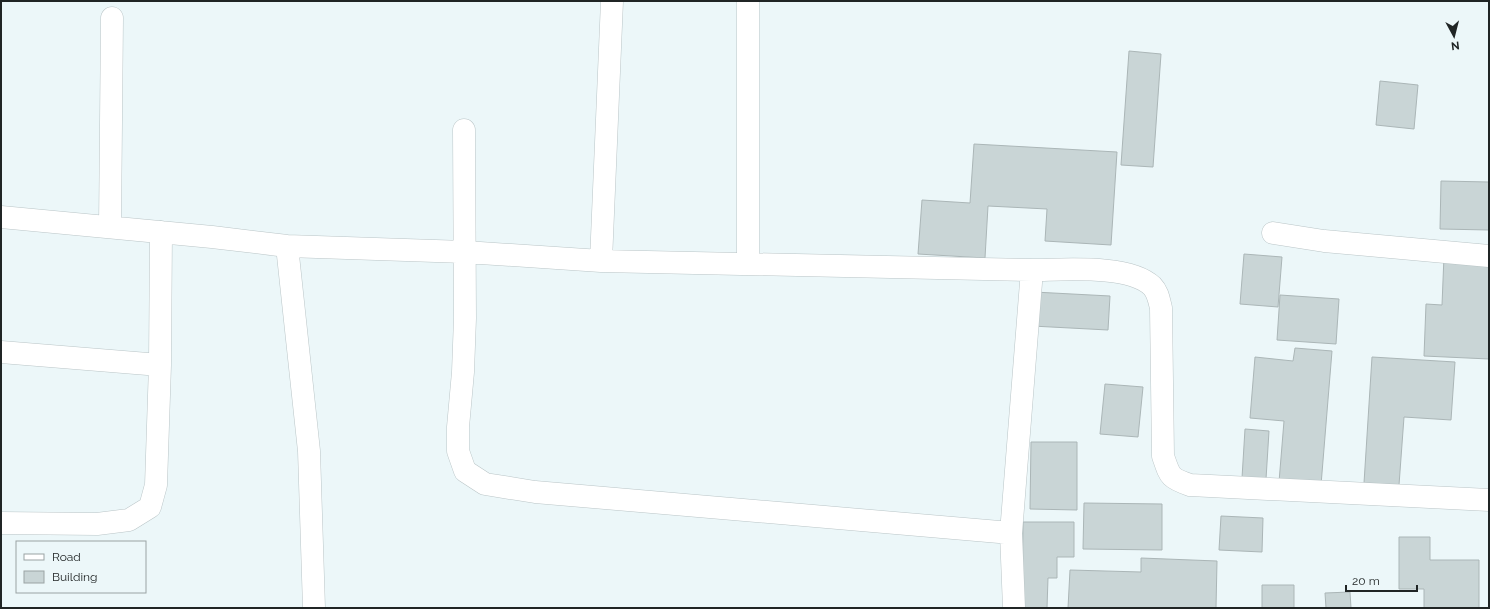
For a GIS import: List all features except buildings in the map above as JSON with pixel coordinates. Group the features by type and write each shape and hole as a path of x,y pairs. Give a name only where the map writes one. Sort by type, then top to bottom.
{"street":[{"path":"601,261 612,1"},
{"path":"748,1 748,264"},
{"path":"110,227 112,18"},
{"path":"464,130 465,252 463,372 458,427 458,451 465,471 485,484 535,492 1011,533"},
{"path":"1,216 287,246 465,252 601,261 1087,270 1124,273 1142,279 1151,286 1157,293 1161,308 1163,456 1169,474 1176,480 1190,485 1489,500"},
{"path":"1,523 97,524 129,520 150,507 156,485 160,365 161,232"},
{"path":"1273,232 1324,241 1489,256"},
{"path":"287,246 309,451 314,608"},
{"path":"1014,608 1011,533 1032,270"},
{"path":"1,352 160,365"}]}
